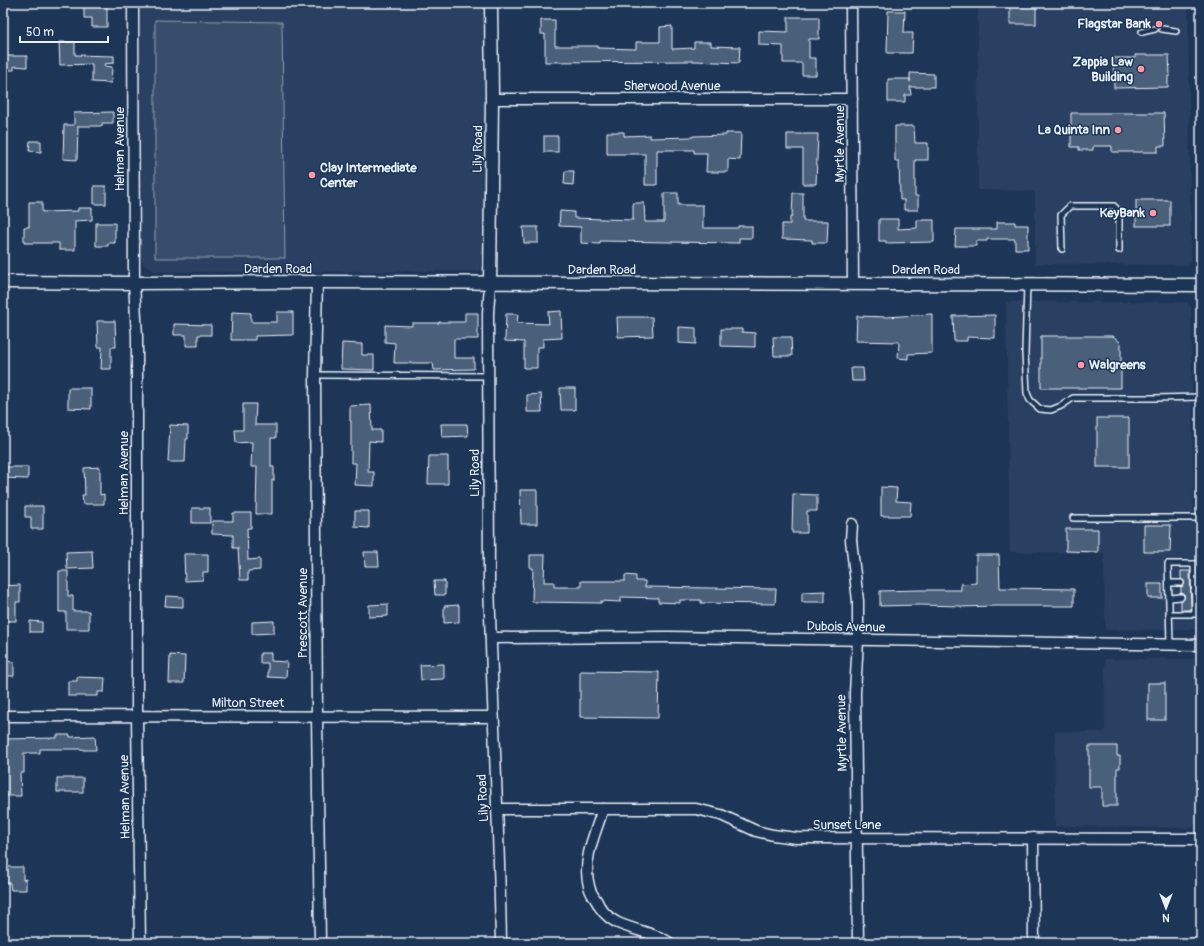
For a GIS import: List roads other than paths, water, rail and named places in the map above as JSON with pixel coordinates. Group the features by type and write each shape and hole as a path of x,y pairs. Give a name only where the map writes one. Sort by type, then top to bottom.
{"street":[{"name":"Helman Avenue","path":"132,3 134,283 137,336 137,716 140,943"},
{"name":"Lily Road","path":"491,3 492,99 490,284 488,313 489,557 501,943"},
{"name":"Myrtle Avenue","path":"851,3 853,284"},
{"name":"Sherwood Avenue","path":"492,99 852,99"},
{"name":"Darden Road","path":"3,282 1201,285"},
{"name":"Prescott Avenue","path":"317,282 315,375 320,943"},
{"name":"Myrtle Avenue","path":"852,524 851,540 858,601 858,640 854,693 858,943"},
{"name":"Dubois Avenue","path":"491,638 669,637 1201,646"},
{"name":"Milton Street","path":"3,716 493,717"},
{"name":"Sunset Lane","path":"498,809 696,809 721,815 756,831 796,838 1201,839"},
{"path":"603,809 589,852 587,865 589,888 592,894 607,916 617,922 662,937 670,943"},
{"path":"1033,838 1034,943"}],"lane":[{"path":"1142,32 1155,29"},
{"path":"1162,29 1176,31"},
{"path":"1062,249 1061,215 1070,206 1114,206 1119,212 1119,250"},
{"path":"1027,284 1025,353 1026,393 1030,400 1040,409 1051,410 1061,406 1073,398 1201,397"},
{"path":"315,375 489,376"},
{"path":"1073,518 1201,518"},
{"path":"1170,645 1168,564 1201,564"},
{"path":"1194,564 1193,597 1195,614"},
{"path":"1169,583 1181,583"},
{"path":"1194,590 1201,590"},
{"path":"1169,598 1181,597"},
{"path":"1169,614 1201,614"}],"place":[{"name":"Flagstar Bank","path":"1159,24"},
{"name":"Zappia Law Building","path":"1141,69"},
{"name":"La Quinta Inn","path":"1118,130"},
{"name":"Clay Intermediate Center","path":"312,175"},
{"name":"KeyBank","path":"1153,213"},
{"name":"Walgreens","path":"1081,365"}]}
